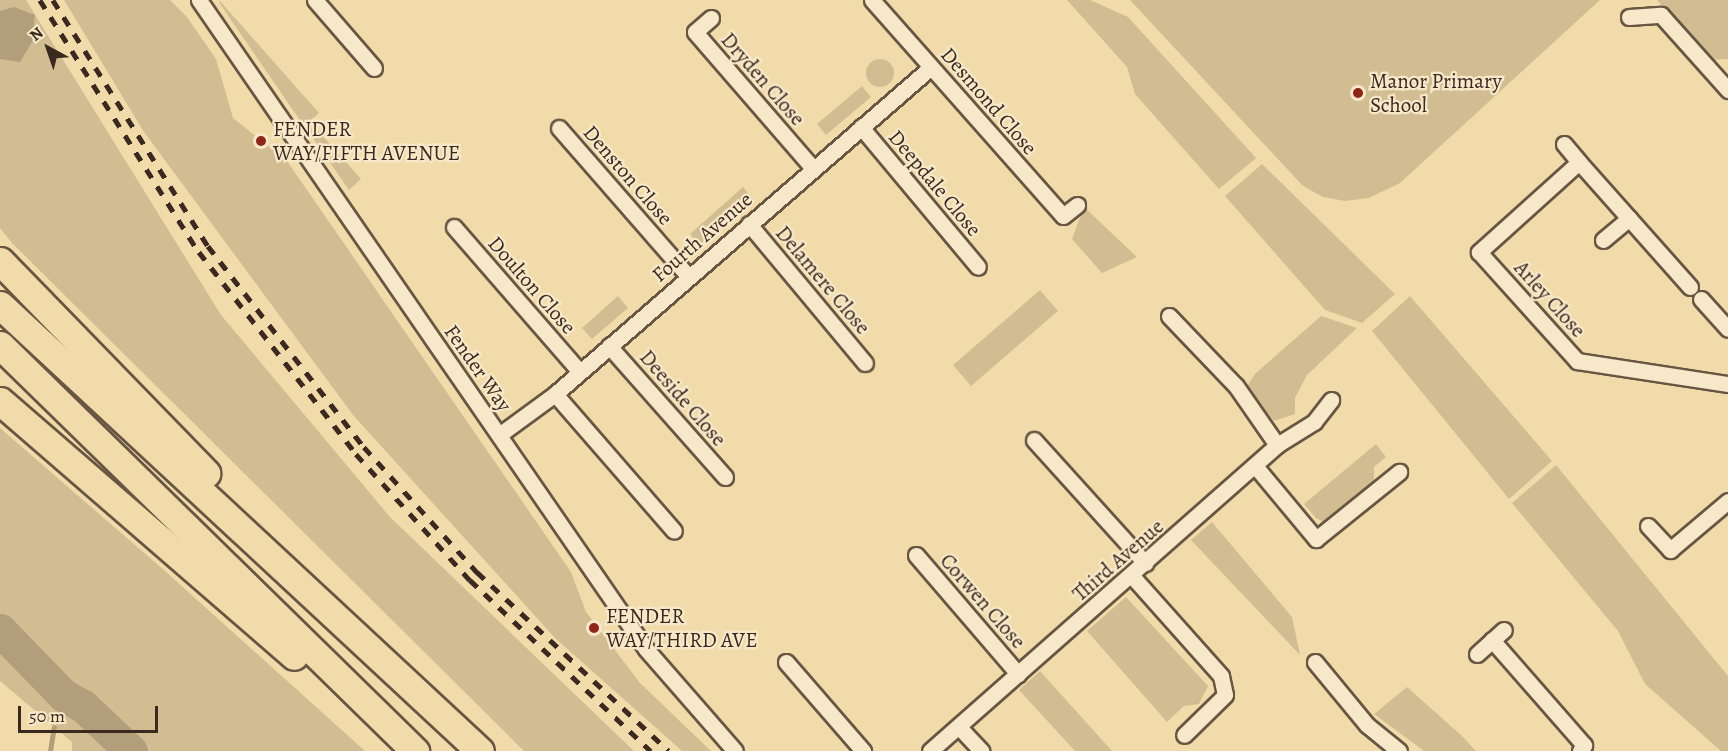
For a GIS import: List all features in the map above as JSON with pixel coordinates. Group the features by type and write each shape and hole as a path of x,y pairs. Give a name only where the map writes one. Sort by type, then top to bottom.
{"highway":[{"path":"0,261 371,649"},
{"path":"0,305 480,751"},
{"path":"0,345 415,751"},
{"path":"0,401 404,751"}],"street":[{"name":"Fender Way","path":"199,0 646,649 735,751"},
{"path":"315,0 374,68"},
{"name":"Desmond Close","path":"872,0 1063,216 1077,205"},
{"path":"1629,17 1661,15 1728,90"},
{"name":"Dryden Close","path":"711,18 695,32 813,168"},
{"name":"Fourth Avenue","path":"499,435 555,394 931,67"},
{"name":"Deepdale Close","path":"861,127 978,267"},
{"name":"Denston Close","path":"559,128 688,276"},
{"path":"1564,144 1690,286"},
{"name":"Arley Close","path":"1579,162 1479,252 1577,361 1728,384"},
{"path":"1604,240 1629,218"},
{"name":"Delamere Close","path":"749,224 866,363"},
{"name":"Doulton Close","path":"454,227 579,371"},
{"path":"1701,299 1728,330"},
{"path":"1169,316 1236,386 1277,445"},
{"name":"Deeside Close","path":"609,346 725,477"},
{"path":"555,394 674,531"},
{"name":"Third Avenue","path":"930,751 1256,467 1277,445 1314,422 1331,400"},
{"path":"1035,440 1145,563"},
{"path":"1256,467 1316,539 1399,472"},
{"path":"1648,526 1670,550 1728,501"},
{"name":"Corwen Close","path":"916,555 1018,674"},
{"path":"1132,576 1221,676 1225,696 1184,735"},
{"path":"1477,654 1498,635 1582,748"},
{"path":"786,662 863,751"},
{"path":"1315,662 1366,724 1399,751"},
{"path":"959,727 981,751"}],"shaded area":[{"path":"0,0 26,0 221,315 390,517 634,751 524,751 12,243 0,228"},
{"path":"64,0 170,0 187,17 216,59 233,118 287,161 571,572 586,612 640,683 711,751 682,751 555,638 353,415 144,132"},
{"path":"219,0 319,113 304,126 220,4"},
{"path":"1067,0 1090,0 1128,17 1256,158 1219,189 1135,94 1127,67"},
{"name":"Manor Primary School","path":"1130,0 1600,0 1400,183 1369,198 1345,201 1323,197 1303,186"},
{"path":"1657,0 1728,0 1728,59 1711,60"},
{"path":"14,7 35,15 32,42 20,62 0,59 0,11"},
{"path":"880,59 890,63 894,73 890,83 880,87 870,83 866,73 870,63"},
{"path":"862,86 871,97 826,135 817,124"},
{"path":"314,126 361,179 349,190 308,131"},
{"path":"1262,164 1395,294 1362,323 1325,310 1225,196"},
{"path":"743,187 753,199 700,246 690,234"},
{"path":"1084,207 1137,257 1102,273 1072,239"},
{"path":"1040,290 1058,311 971,386 953,365"},
{"path":"618,296 628,308 592,339 582,328"},
{"path":"1410,296 1552,461 1509,499 1372,331"},
{"path":"1321,316 1357,328 1307,375 1295,398 1295,414 1274,421 1246,388 1255,374"},
{"path":"0,428 165,571 365,751 72,751 72,742 0,681"},
{"path":"1376,444 1386,457 1374,467 1374,481 1323,522 1316,518 1304,504"},
{"path":"1556,465 1728,676 1728,751 1721,751 1645,684 1618,631 1512,503"},
{"path":"1212,522 1292,617 1300,655 1191,540"},
{"path":"1126,597 1208,686 1199,704 1184,706 1167,722 1087,631"},
{"path":"1040,671 1112,751 1075,751 1019,690"},
{"path":"1407,687 1476,751 1424,751 1374,714"}],"waterway":[{"path":"0,630 63,695 83,706 131,751"},
{"path":"57,708 63,695"},
{"path":"50,751 54,727"}],"railway":[{"path":"40,0 199,252 356,454 470,580 651,751"},
{"path":"53,0 208,246 364,447 477,572 669,751"}],"place":[{"name":"Manor Primary School","path":"1358,93"},
{"name":"FENDER WAY/FIFTH AVENUE","path":"261,141"},
{"name":"FENDER WAY/THIRD AVE","path":"594,628"}]}
